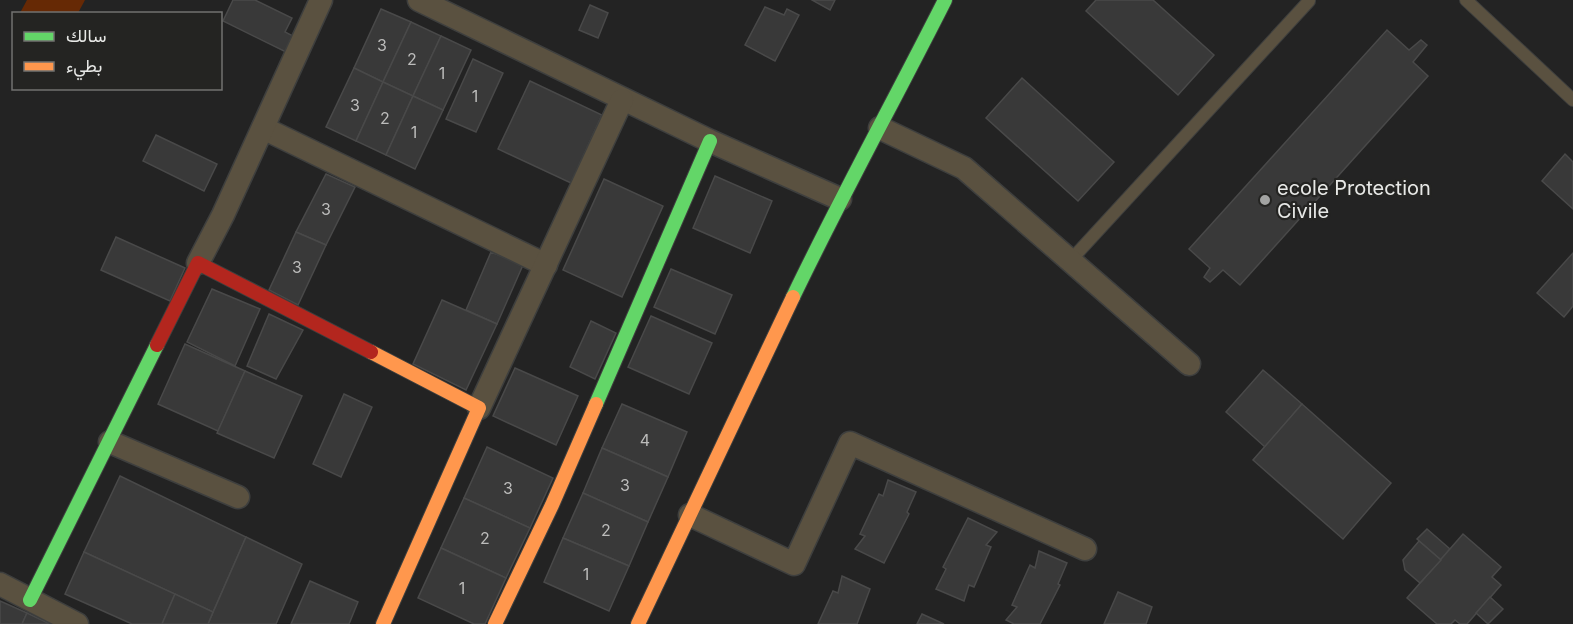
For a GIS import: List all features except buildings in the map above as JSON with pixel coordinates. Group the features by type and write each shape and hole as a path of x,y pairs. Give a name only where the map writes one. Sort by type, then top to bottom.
{"street":[{"path":"30,600 198,263 321,0"},
{"path":"419,0 622,100 840,199"},
{"path":"638,624 840,199 880,128 945,0"},
{"path":"383,624 479,408 622,100"},
{"path":"263,128 546,265"},
{"path":"880,128 964,168 1189,364"},
{"path":"495,624 552,505 710,141"},
{"path":"198,263 479,408"},
{"path":"110,442 238,497"},
{"path":"690,515 794,564 850,443 1085,549"},
{"path":"0,584 77,624"}],"lane":[{"path":"1466,0 1573,100"},
{"path":"1070,261 1309,1"}],"shaded area":[{"path":"27,0 85,0 79,12 21,12"}],"traffic: fast":[{"path":"793,297 945,0"},
{"path":"596,404 710,141"},
{"path":"30,600 157,345"}],"traffic: slow":[{"path":"638,624 793,297"},
{"path":"371,352 479,408 383,624"},
{"path":"495,624 552,505 596,404"}],"traffic: jam":[{"path":"157,345 198,263 371,352"}],"place":[{"name":"ecole Protection Civile","path":"1265,200"}]}
